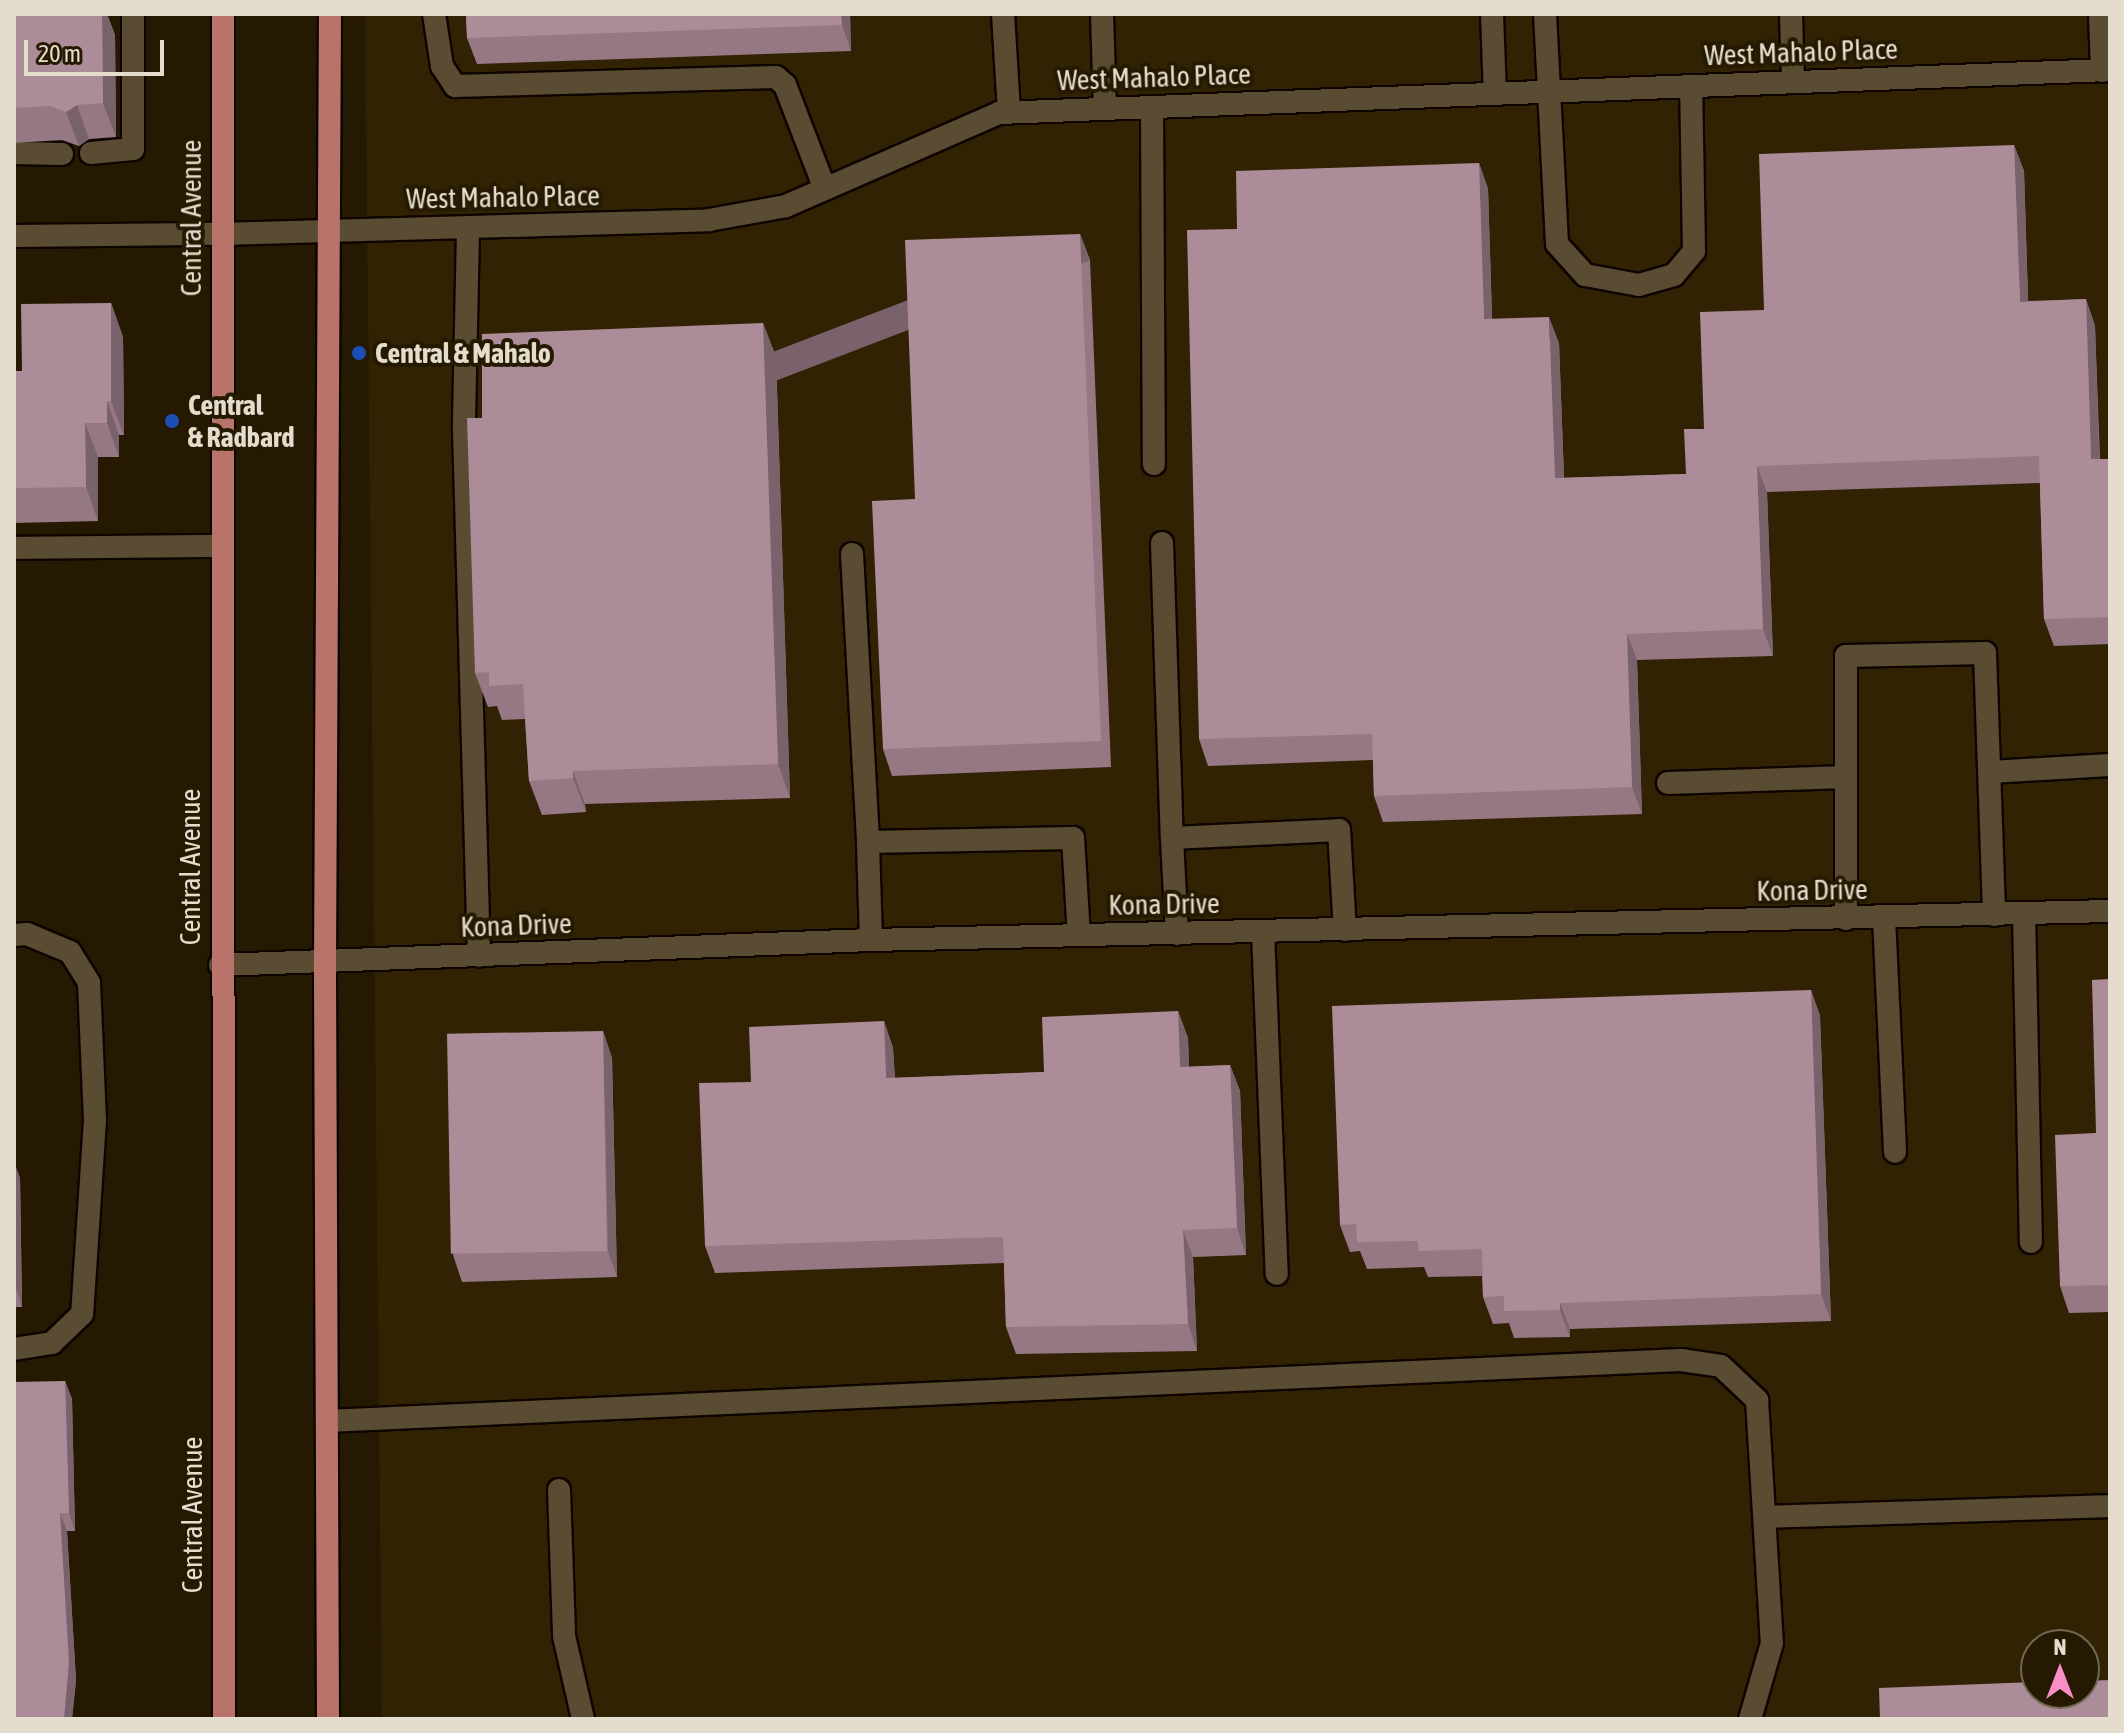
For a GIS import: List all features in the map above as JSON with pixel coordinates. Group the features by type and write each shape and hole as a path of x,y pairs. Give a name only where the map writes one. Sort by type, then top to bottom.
{"main road":[{"name":"Central Avenue","path":"223,14 220,965 224,1719"},
{"path":"328,1719 325,963 330,14"}],"street":[{"path":"91,153 133,149 133,14"},
{"path":"434,14 442,66 455,86 776,77 785,85 825,189"},
{"path":"1003,14 1009,112"},
{"path":"1102,14 1105,109"},
{"path":"1492,14 1495,94"},
{"path":"1545,14 1557,244 1585,275 1639,285 1674,275 1694,251 1691,86"},
{"path":"1791,14 1793,82"},
{"path":"2100,14 2106,70"},
{"name":"West Mahalo Place","path":"14,236 468,230 709,220 786,206 928,141 1009,112 2106,70"},
{"path":"1152,107 1154,464"},
{"path":"14,153 62,154"},
{"path":"468,230 464,445 479,956"},
{"path":"1162,543 1177,934"},
{"path":"14,548 220,546"},
{"path":"852,554 871,940"},
{"path":"1846,919 1846,656 1985,653 1994,915"},
{"path":"1990,772 2110,765"},
{"path":"1668,783 1846,777"},
{"path":"1172,838 1339,830 1345,930"},
{"path":"868,842 1073,838 1079,935"},
{"name":"Kona Drive","path":"220,965 871,940 2110,911"},
{"path":"2024,914 2031,1242"},
{"path":"1884,918 1895,1152"},
{"path":"1263,932 1277,1274"},
{"path":"14,935 27,934 70,952 89,983 95,1120 82,1314 52,1343 14,1349"},
{"path":"327,1421 1681,1360 1721,1366 1757,1400 1772,1643 1750,1719"},
{"path":"559,1490 564,1636 583,1719"},
{"path":"1765,1517 2110,1506"}],"shaded area":[{"path":"365,14 2110,14 2110,1719 382,1719"}],"building":[{"path":"14,14 102,14 103,103 77,105 66,112 50,106 14,108"},
{"path":"466,14 841,14 842,25 467,38"},
{"path":"2014,145 2020,302 2086,299 2091,459 2110,459 2110,617 2044,619 2039,456 1757,466 1763,629 1627,634 1632,787 1374,796 1372,734 1199,739 1187,230 1237,229 1236,171 1479,163 1484,319 1549,317 1555,478 1686,474 1684,429 1704,429 1700,312 1764,310 1759,154"},
{"path":"1080,234 1101,741 883,749 872,501 915,499 905,240"},
{"path":"111,303 111,401 107,401 107,423 85,423 86,487 14,488 14,371 22,371 21,304"},
{"path":"763,323 778,764 573,771 573,778 529,781 523,684 489,686 489,672 475,673 467,418 482,418 482,334"},
{"path":"2110,979 2110,1285 2060,1286 2055,1135 2096,1133 2092,980"},
{"path":"1811,990 1821,1294 1560,1303 1560,1310 1504,1311 1504,1296 1483,1297 1482,1249 1418,1251 1418,1241 1357,1242 1356,1224 1340,1225 1332,1006"},
{"path":"1178,1011 1180,1067 1230,1065 1237,1228 1183,1230 1188,1324 1006,1327 1003,1237 705,1246 699,1083 751,1082 749,1027 884,1021 886,1078 1044,1072 1042,1017"},
{"path":"603,1031 607,1251 451,1254 447,1034"},
{"path":"14,1212 16,1289 14,1289"},
{"path":"65,1381 69,1513 60,1513 69,1662 64,1719 14,1719 14,1382"},
{"path":"2100,1680 2110,1680 2110,1719 1880,1719 1879,1688 2020,1683 2020,1709 2100,1709"}],"place":[{"name":"Central & Mahalo","path":"359,353"},
{"name":"Central & Radbard","path":"172,421"}]}
